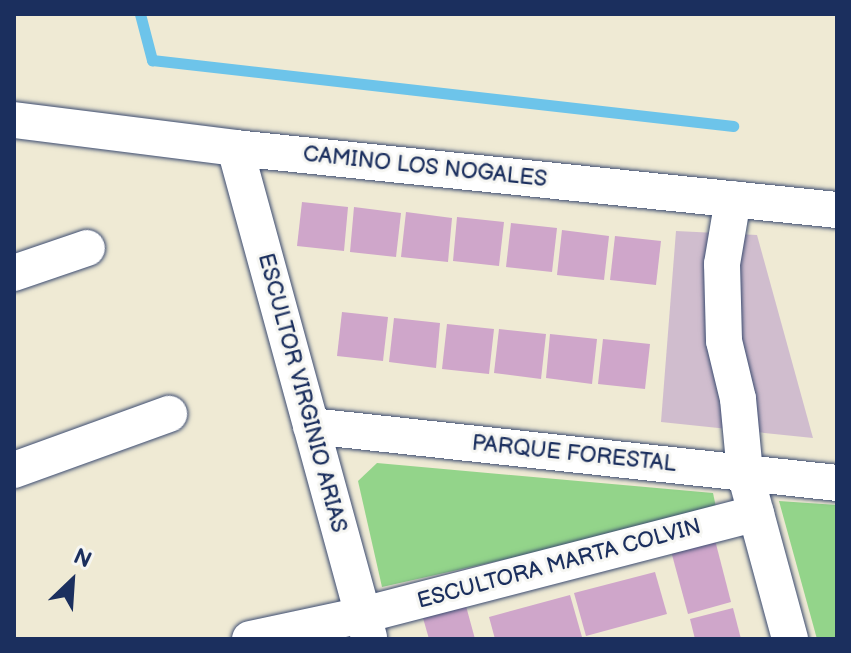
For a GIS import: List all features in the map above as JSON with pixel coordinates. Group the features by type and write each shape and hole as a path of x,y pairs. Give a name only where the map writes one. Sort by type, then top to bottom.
{"street":[{"name":"CAMINO LOS NOGALES","path":"14,120 235,148 837,210"},
{"name":"ESCULTOR VIRGINIO ARIAS","path":"235,148 366,627"},
{"path":"733,199 726,231 721,302 724,341 738,399 745,473 790,639"},
{"path":"14,273 87,248"},
{"path":"14,470 169,414"},
{"name":"PARQUE FORESTAL","path":"311,426 837,483"},
{"name":"ESCULTORA MARTA COLVIN","path":"250,639 366,627 756,513"}],"shaded area":[{"path":"676,231 757,235 813,438 661,422"}],"green space":[{"path":"377,463 713,493 717,512 382,587 358,481"},
{"path":"779,501 837,505 837,639 817,639"}],"building":[{"path":"302,202 348,207 344,251 297,246"},
{"path":"354,207 401,213 396,257 350,252"},
{"path":"406,212 452,218 448,262 401,257"},
{"path":"457,217 504,222 499,266 453,261"},
{"path":"511,223 557,228 552,272 506,267"},
{"path":"562,230 609,236 604,280 557,275"},
{"path":"615,236 661,241 656,285 610,280"},
{"path":"342,312 388,317 383,361 337,356"},
{"path":"394,318 440,323 436,368 389,362"},
{"path":"447,324 494,329 489,374 442,369"},
{"path":"499,329 546,334 541,379 494,373"},
{"path":"550,334 597,339 592,384 546,378"},
{"path":"603,339 650,344 645,389 598,384"},
{"path":"715,540 731,602 688,614 671,551"},
{"path":"655,572 667,614 586,636 574,593"},
{"path":"570,595 582,637 495,639 489,617"},
{"path":"466,606 475,639 429,639 423,618"},
{"path":"733,608 741,639 695,639 690,619"}],"waterway":[{"path":"140,14 152,60 733,126"}]}
